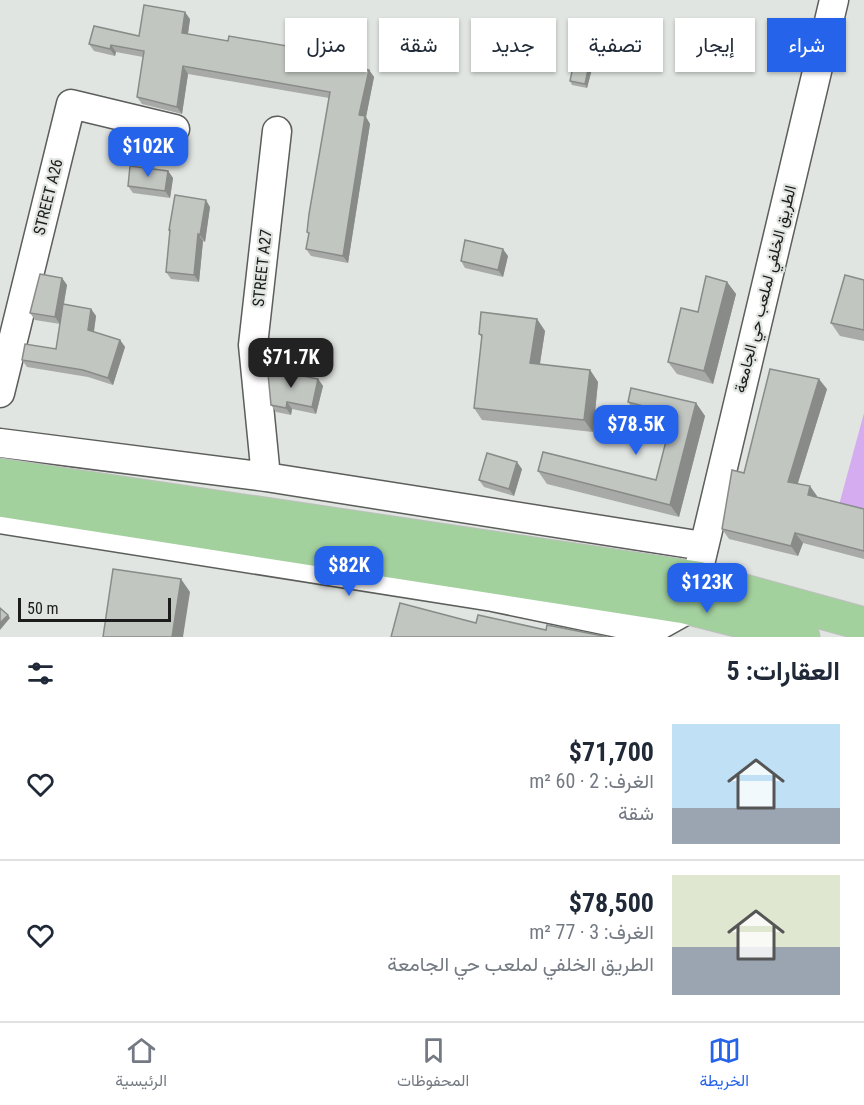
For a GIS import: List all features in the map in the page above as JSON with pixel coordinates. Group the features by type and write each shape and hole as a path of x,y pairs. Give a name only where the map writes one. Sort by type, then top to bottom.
{"main road":[{"path":"0,475 685,608 803,637"},
{"path":"0,500 685,608 864,624"}],"street":[{"name":"الطريق الخلفي لملعب حي الجامعة","path":"685,608 703,546 834,0"},
{"name":"STREET A26","path":"0,393 71,104 175,129"},
{"name":"STREET A27","path":"266,477 253,345 278,131"},
{"path":"0,442 266,477 703,546"},
{"path":"0,519 493,597 651,630 685,608"}],"shaded area":[{"path":"864,413 864,512 839,505"}],"building":[{"path":"144,5 185,12 182,33 228,41 229,36 285,46 285,72 367,72 369,70 359,115 365,116 343,256 306,249 309,214 330,92 183,66 177,107 137,97 144,51 111,45 110,49 89,44 94,26 139,36"},
{"path":"572,72 588,72 585,84 570,81"},
{"path":"130,166 168,171 165,191 128,186"},
{"path":"175,195 206,200 200,235 198,234 194,275 166,272 169,230"},
{"path":"465,240 503,249 498,270 461,261"},
{"path":"40,274 62,278 55,317 30,313"},
{"path":"845,275 864,280 864,330 831,323"},
{"path":"706,276 727,282 704,371 668,362 681,308 698,312"},
{"path":"63,304 91,309 88,330 120,340 108,378 83,370 22,360 25,344 56,349"},
{"path":"481,312 537,319 530,363 590,370 584,420 474,408 482,335 479,334"},
{"path":"269,369 318,379 312,407 287,402 286,408 271,405"},
{"path":"770,369 819,379 788,482 810,486 808,495 864,509 864,551 795,533 791,546 722,529 732,470 744,473"},
{"path":"631,388 696,403 670,505 538,471 543,452 656,480 673,414 628,402"},
{"path":"487,453 517,462 509,489 479,480"},
{"path":"113,569 181,579 172,637 103,637"},
{"path":"400,603 476,623 478,615 546,630 547,625 608,637 391,637"},
{"path":"0,608 8,615 0,623"}]}
